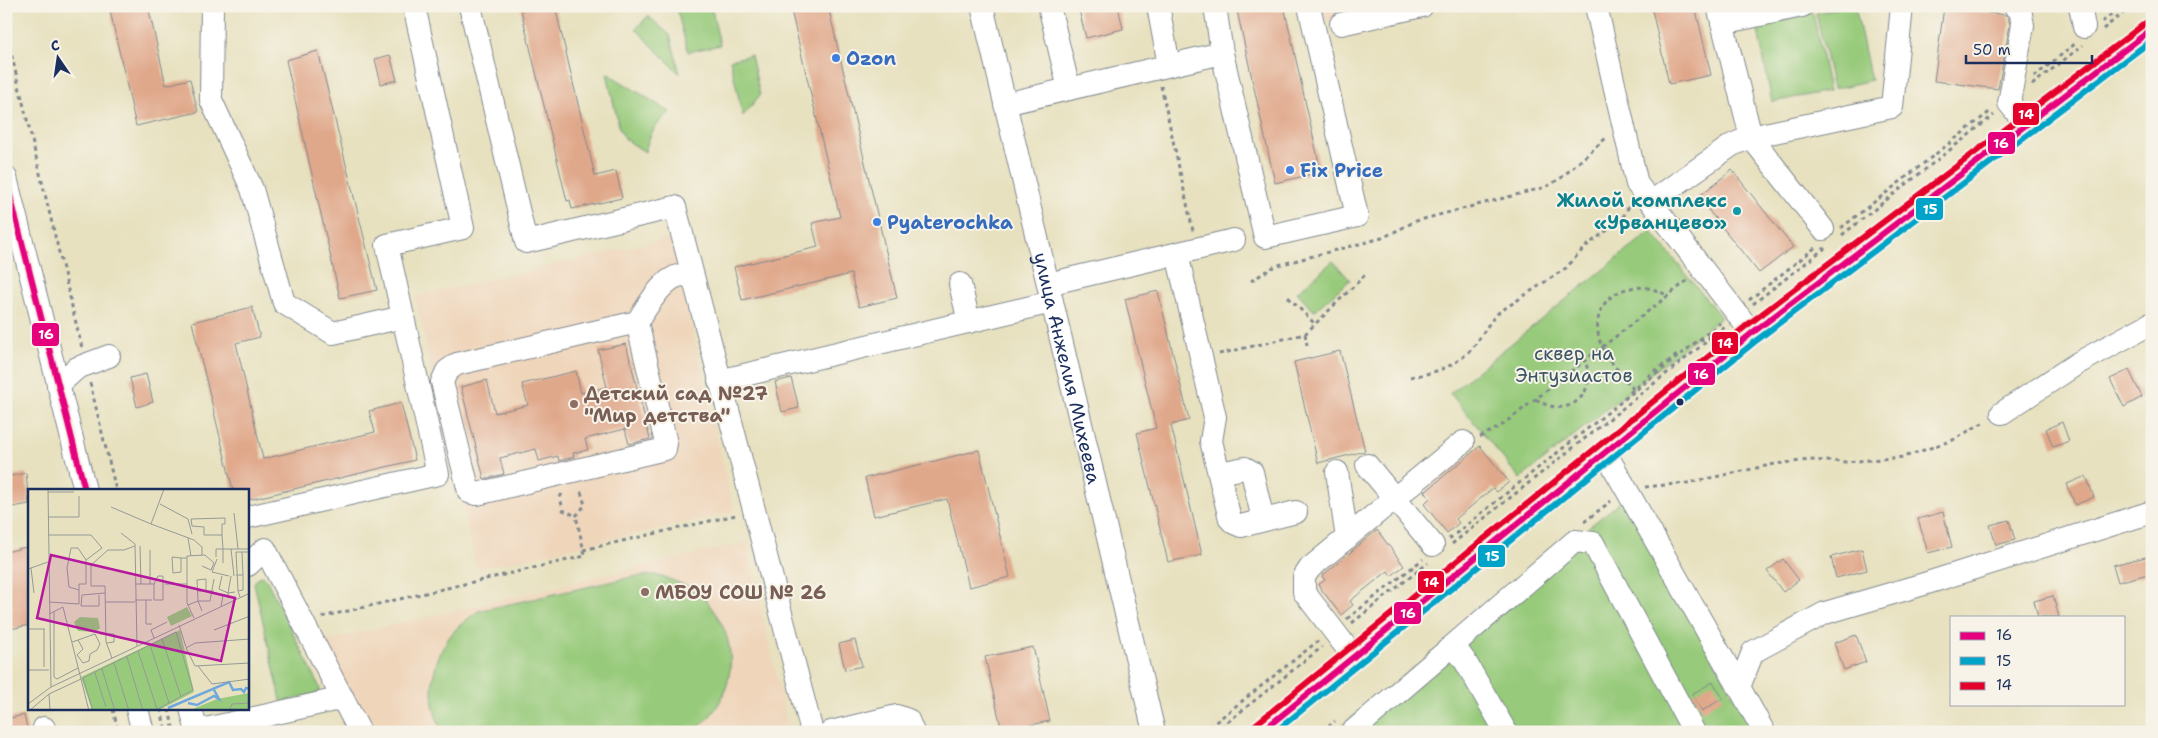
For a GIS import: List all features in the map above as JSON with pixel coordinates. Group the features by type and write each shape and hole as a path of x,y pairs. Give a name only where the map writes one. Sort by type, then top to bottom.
{"street":[{"path":"212,6 211,100 252,189 284,303 333,333 403,317"},
{"path":"249,517 438,474 387,245 463,228 414,6"},
{"path":"470,6 526,242 674,207 812,732"},
{"name":"улица Анжелия Михеева","path":"982,6 1154,732"},
{"path":"1049,6 1069,89"},
{"path":"1158,6 1163,66"},
{"path":"1215,6 1222,53 1264,237 1357,216 1309,6"},
{"path":"1341,24 1422,6"},
{"path":"1596,6 1637,184 1742,320"},
{"path":"1651,202 1732,145 1751,137 1892,107 1902,6"},
{"path":"2015,6 2020,9 2023,25 2010,99 2026,124"},
{"path":"1791,7 1720,14 1751,137 1829,237"},
{"path":"1261,732 1605,452 1742,320 2026,124 2152,29"},
{"path":"1005,104 1222,53"},
{"path":"6,178 85,489"},
{"path":"719,381 970,322 1050,293 1187,251 1234,240"},
{"path":"1187,251 1202,358 1215,417 1215,426 1211,438 1232,522 1241,526 1296,512"},
{"path":"638,322 666,446 662,451 567,480 477,494 469,492 442,382 452,366 638,322 664,285 675,278 686,275 692,279"},
{"path":"960,284 970,322"},
{"path":"2002,412 2078,363 2152,323"},
{"path":"58,385 76,368 109,356"},
{"path":"1353,656 1304,592 1304,577 1310,568 1463,442"},
{"path":"1605,452 1764,732"},
{"path":"1368,465 1437,550"},
{"path":"1219,473 1245,468 1252,472 1263,520"},
{"path":"1337,472 1347,538"},
{"path":"1739,687 1753,652 1825,613 1924,584 2152,512"},
{"path":"1352,732 1575,541 1593,543 1694,732"},
{"path":"249,564 265,549 360,732"},
{"path":"1454,646 1465,661 1506,732"},
{"path":"192,710 197,732 343,698"},
{"path":"137,710 143,732"},
{"path":"831,732 897,716 904,716 908,720 913,732"}],"path":[{"path":"1216,732 1334,633 1692,346 1742,320 1829,237 2010,99 2088,29 2122,6"},
{"path":"1598,428 1633,389 1664,364 1692,346 1742,320 1829,237 2010,99 2088,29 2132,6"},
{"path":"6,32 116,489"},
{"path":"1163,66 1187,251"},
{"path":"1251,281 1275,266 1382,238 1416,221 1546,187 1561,178 1623,124"},
{"path":"1410,377 1442,370 1467,353 1498,313 1566,268 1585,247 1622,219 1637,184"},
{"path":"1501,426 1702,269"},
{"path":"1202,358 1305,334 1366,273"},
{"path":"1633,389 1602,347 1599,337 1599,317 1604,307 1618,292 1628,288 1649,287 1668,296"},
{"path":"1288,297 1315,324"},
{"path":"1203,732 1334,633 1437,550 1598,428 1718,332"},
{"path":"1305,334 1307,345"},
{"path":"1536,399 1556,408 1564,407 1577,401 1586,389 1588,382 1589,375 1585,361"},
{"path":"1626,489 1687,483 1775,464 1810,460 1846,462 1904,457 1953,440 2002,412"},
{"path":"302,622 585,556 576,516 584,505 581,492 567,480 560,497 563,510 576,516"},
{"path":"583,550 754,511"},
{"path":"113,710 118,732"},
{"path":"161,710 166,732"},
{"path":"169,710 174,732"}],"shaded area":[{"path":"1323,6 1399,6 1326,23"},
{"name":"Детский сад №27 \"Мир детства\"","path":"672,238 734,512 477,569 415,297"},
{"name":"МБОУ СОШ № 26","path":"746,542 789,732 367,732 321,642"}],"green space":[{"path":"676,6 711,6 720,45 688,52"},
{"path":"1855,6 1871,80 1833,89 1816,13"},
{"path":"1813,13 1829,91 1772,102 1757,25"},
{"path":"648,16 670,35 680,74 636,29"},
{"path":"751,55 760,95 743,116 730,60"},
{"path":"607,73 670,112 654,130 645,152 625,139 619,128"},
{"name":"сквер на Энтузиастов","path":"1651,231 1721,317 1520,479 1450,393"},
{"path":"1333,261 1350,280 1314,311 1297,292"},
{"path":"1625,498 1754,732 1334,732"},
{"name":"МБОУ СОШ № 26","path":"655,575 687,586 705,599 722,626 728,642 729,676 725,692 717,707 692,732 443,732 433,705 433,676 437,662 442,649 450,637 459,626 478,611 632,577"},
{"path":"261,576 266,579 320,688 319,693 282,702 281,700 254,583"}],"building":[{"path":"109,6 148,6 166,85 190,79 198,112 136,126"},
{"path":"520,6 555,6 595,176 616,171 622,198 572,209 570,200 567,201"},
{"path":"790,6 828,6 897,298 859,307 851,274 742,300 734,267 818,247 812,223 840,217"},
{"path":"1078,6 1118,6 1123,29 1086,38"},
{"path":"1236,6 1284,6 1321,172 1275,183"},
{"path":"1651,6 1695,6 1711,75 1669,84"},
{"path":"1944,7 2006,15 2008,17 2010,25 1998,89 1934,81"},
{"path":"318,51 377,290 340,298 286,60"},
{"path":"390,55 397,80 381,84 375,59"},
{"name":"Жилой комплекс «Урванцево»","path":"1732,170 1793,247 1759,273 1698,197"},
{"path":"1158,291 1189,420 1171,425 1202,555 1168,562 1137,433 1156,428 1125,299"},
{"path":"252,307 260,337 236,343 263,459 375,432 369,411 401,403 415,460 249,500 249,489 233,489 192,322"},
{"path":"626,344 650,439 629,444 625,429 585,439 588,450 573,453 574,457 559,461 558,456 539,461 536,449 500,458 504,474 484,479 461,387 487,380 495,413 528,405 522,384 576,371 581,393 607,387 598,350"},
{"path":"1340,351 1365,451 1318,463 1294,362"},
{"path":"2129,370 2142,397 2124,407 2110,379"},
{"path":"146,374 153,402 137,407 130,378"},
{"path":"791,378 799,408 782,412 775,382"},
{"path":"2062,422 2069,441 2053,447 2046,429"},
{"path":"1480,446 1509,482 1497,492 1493,488 1456,519 1459,523 1447,533 1424,504 1430,498 1425,492"},
{"path":"979,450 1010,577 969,587 947,499 874,516 865,478"},
{"path":"26,473 28,504 12,507 6,477"},
{"path":"2086,476 2094,497 2075,505 2067,484"},
{"path":"1943,512 1952,547 1928,553 1918,519"},
{"path":"2009,520 2015,540 1996,545 1990,525"},
{"path":"1377,530 1404,566 1391,576 1388,571 1350,601 1353,605 1341,615 1318,585 1325,580 1322,576"},
{"path":"26,547 28,556 28,625 6,630 6,552"},
{"path":"1862,549 1867,570 1836,578 1831,557"},
{"path":"2150,556 2152,573 2118,582 2113,565"},
{"path":"1783,559 1799,580 1783,592 1767,571"},
{"path":"2053,596 2059,616 2038,616 2034,601"},
{"path":"1856,635 1866,662 1844,670 1834,643"},
{"path":"855,640 862,666 845,670 839,644"},
{"path":"1033,647 1050,721 1002,731 985,657"},
{"path":"1713,682 1723,698 1702,711 1692,694"},
{"path":"24,715 28,732 6,732 6,719"}],"transit line":[{"name":"14","path":"1255,725 1746,326 2147,22"},
{"name":"16","path":"1261,732 1752,333 2152,29"},
{"name":"15","path":"1275,732 1757,340 2152,40"},
{"name":"16","path":"6,179 85,489"}],"place":[{"name":"Ozon","path":"836,58"},
{"name":"Fix Price","path":"1290,170"},
{"name":"Жилой комплекс «Урванцево»","path":"1737,211"},
{"name":"Pyaterochka","path":"877,222"},
{"name":"Детский сад №27 \"Мир детства\"","path":"574,404"},
{"name":"МБОУ СОШ № 26","path":"645,592"}]}
